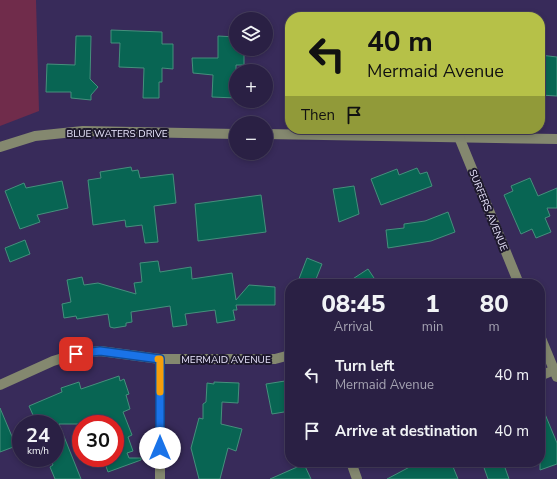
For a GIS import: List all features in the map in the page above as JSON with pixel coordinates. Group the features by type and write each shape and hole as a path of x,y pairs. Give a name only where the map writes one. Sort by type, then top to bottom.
{"street":[{"name":"BLUE WATERS DRIVE","path":"0,147 35,136 83,131 229,134"},
{"path":"273,134 557,139"},
{"name":"SURFERS AVENUE","path":"458,137 517,279"},
{"path":"545,348 556,374 545,375"},
{"name":"MERMAID AVENUE","path":"0,385 54,361 76,354 100,351 160,359 275,359 285,356"},
{"path":"160,359 160,479"},
{"path":"353,467 357,479"}],"shaded area":[{"path":"0,0 36,0 39,111 0,126"}],"building":[{"path":"111,30 162,32 162,44 173,44 173,69 162,68 162,82 159,82 159,98 143,98 144,68 119,67 120,43 111,43"},
{"path":"76,36 91,36 90,79 98,87 91,95 91,100 71,98 71,92 46,92 47,64 75,65"},
{"path":"218,36 229,37 229,56 244,56 244,64 229,64 229,98 212,97 213,75 193,73 192,58 218,58"},
{"path":"545,56 557,57 557,96 545,95"},
{"path":"131,167 132,171 138,170 140,178 173,174 176,203 154,206 158,242 145,243 142,225 126,227 125,220 93,225 88,180 101,178 100,172"},
{"path":"417,168 420,174 427,172 432,186 381,205 371,179 397,169 399,175"},
{"path":"530,178 538,196 557,188 557,208 547,208 550,216 545,218 551,232 536,238 532,229 521,234 504,195 513,191 511,186"},
{"path":"62,181 68,208 37,215 40,222 20,229 5,191 24,183 26,188"},
{"path":"354,186 359,214 339,222 333,189"},
{"path":"261,195 266,232 198,241 195,204"},
{"path":"448,212 455,232 431,241 388,248 386,230 404,228 404,224 425,221"},
{"path":"25,240 30,254 10,262 5,248"},
{"path":"307,258 322,264 316,279 299,279"},
{"path":"158,261 160,272 191,267 192,279 232,273 236,300 249,285 275,287 275,305 236,305 237,310 233,310 235,320 217,323 215,310 185,314 187,325 173,327 170,306 131,312 132,322 126,323 126,326 114,328 110,327 108,314 77,319 76,316 64,318 62,304 71,302 67,280 82,277 84,285 98,283 136,294 134,283 142,282 140,263"},
{"path":"368,269 375,279 353,279"},
{"path":"119,376 120,381 124,379 129,394 126,395 130,409 123,412 132,435 128,437 133,451 127,453 129,458 141,458 141,460 124,466 124,415 72,415 72,424 64,424 64,415 33,415 29,406 62,392 61,388 79,382 81,389"},
{"path":"285,381 285,412 272,414 266,384"},
{"path":"214,382 239,383 238,403 222,402 221,424 242,429 236,451 228,448 220,479 199,479 191,448 199,418 203,419 203,404 206,402 207,383 214,384"},
{"path":"0,408 12,436 12,448 0,452"},
{"path":"545,414 557,443 557,464 540,470 540,467 545,467"},
{"path":"64,436 72,456 72,467 76,467 81,479 55,479 50,467 64,467"},
{"path":"106,467 122,467 108,472"},
{"path":"297,467 305,467 311,479 270,479"},
{"path":"410,467 453,467 458,479 387,479"},
{"path":"484,467 505,467 509,479 488,479"}],"slow traffic":[{"path":"158,359 160,359 160,392"}],"route":[{"path":"76,354 100,351 160,359 160,448"}]}
